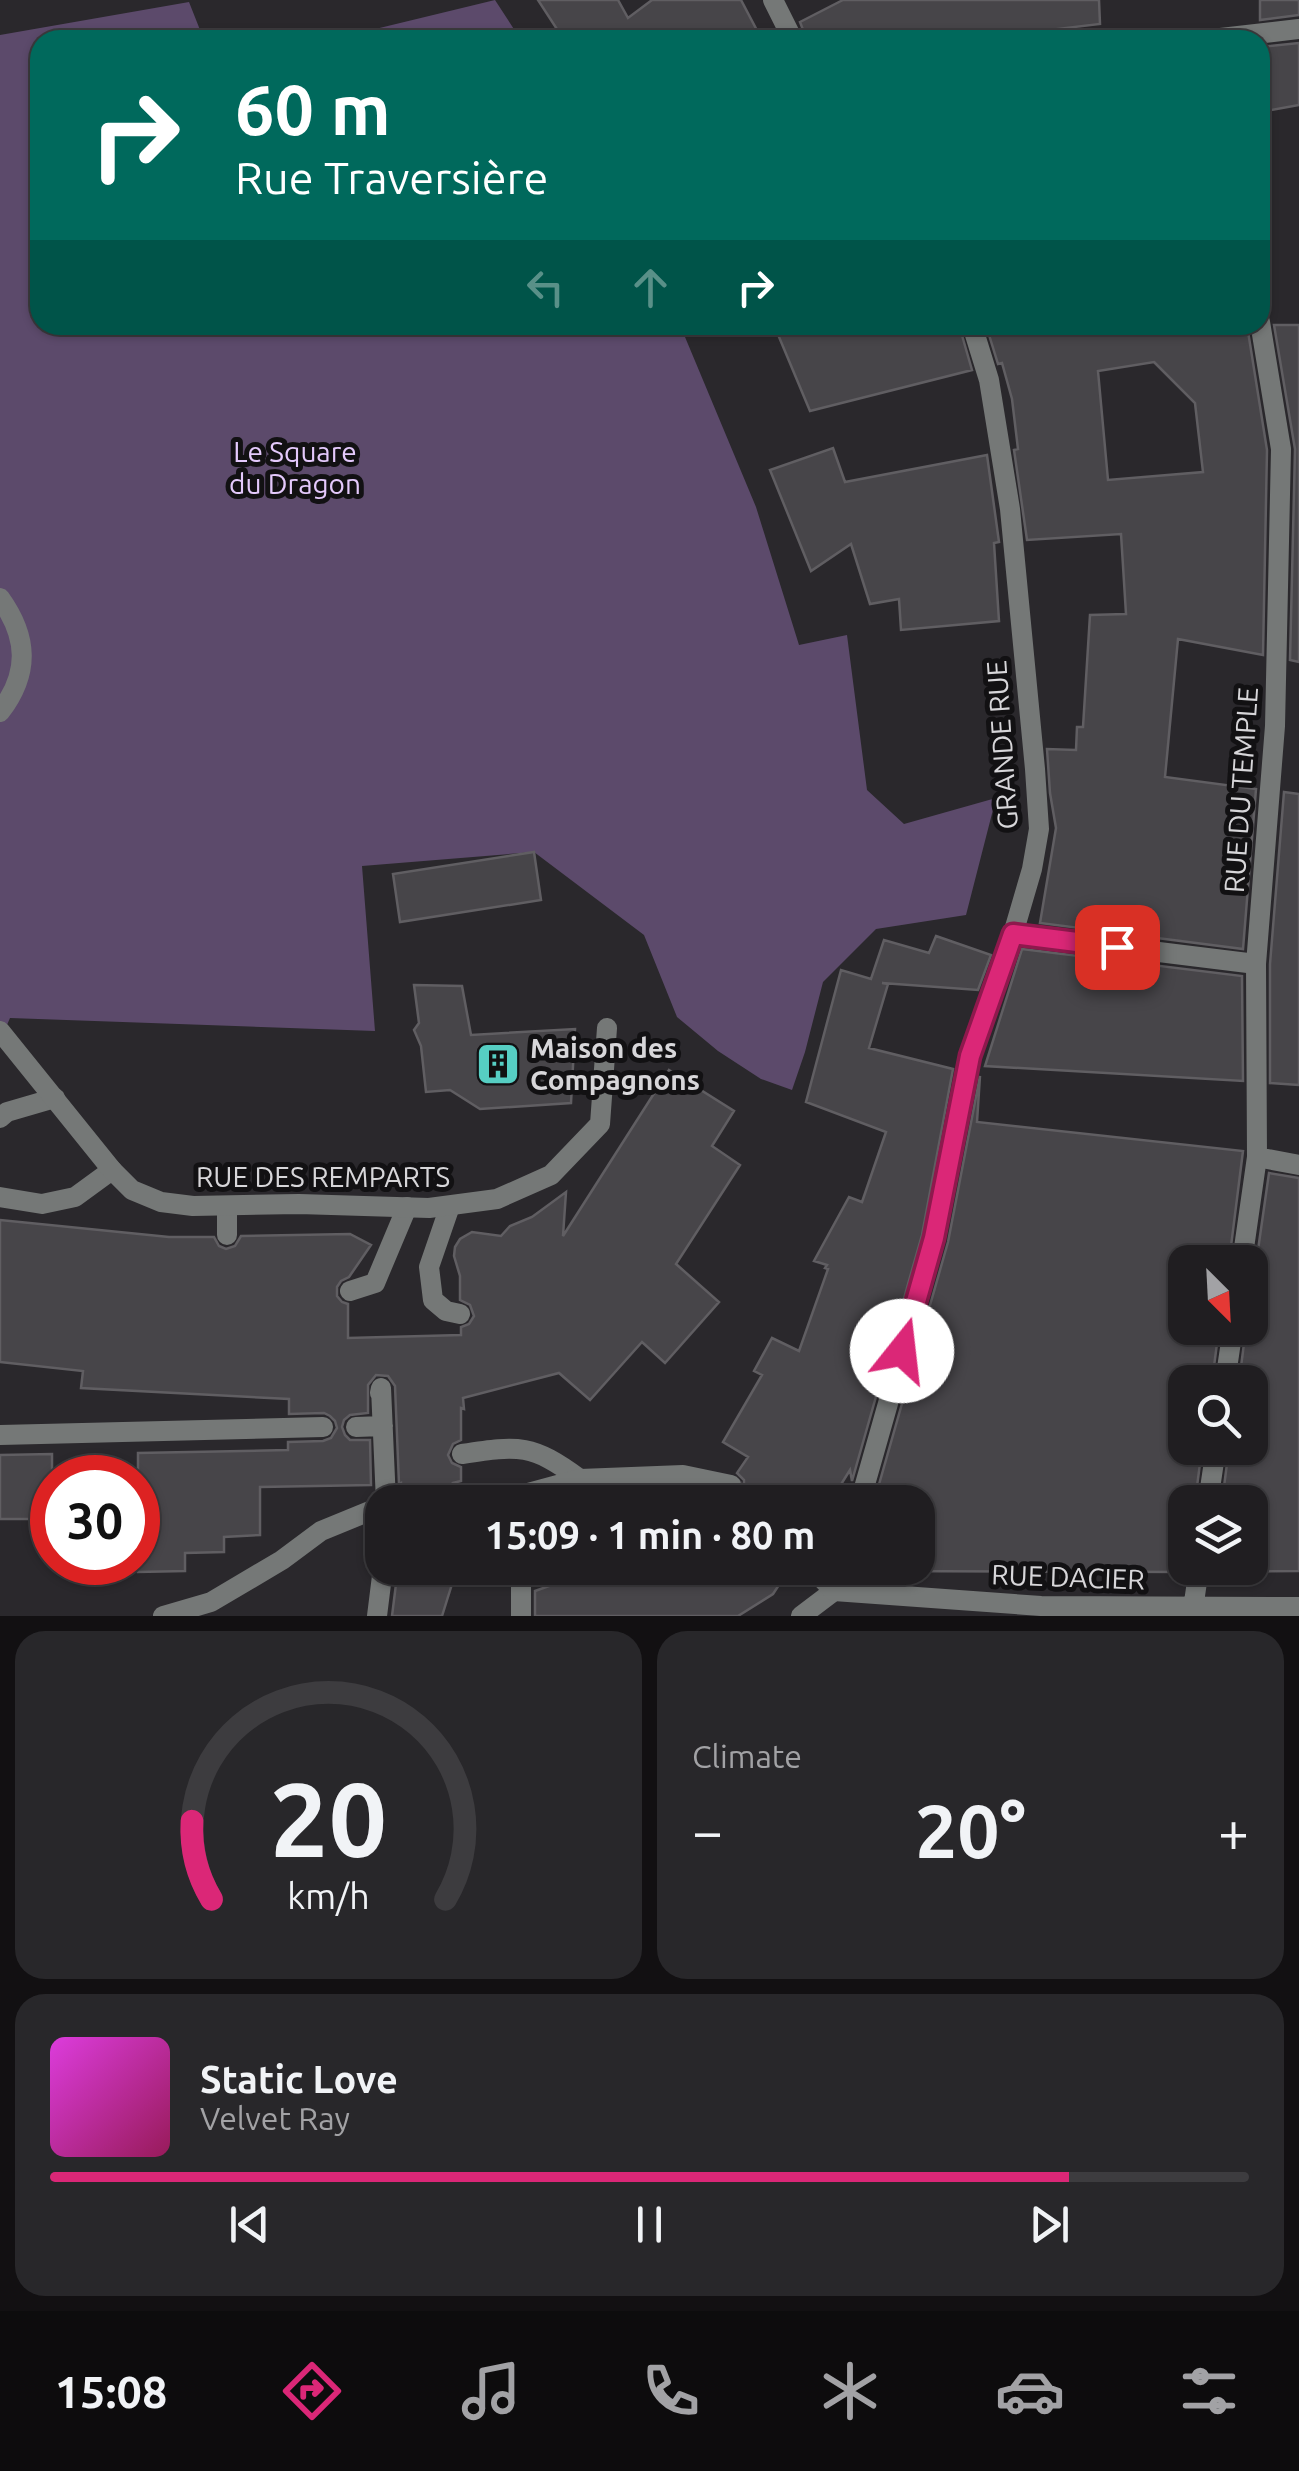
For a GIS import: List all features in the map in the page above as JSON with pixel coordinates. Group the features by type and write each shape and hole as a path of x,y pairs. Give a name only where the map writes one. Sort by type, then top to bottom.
{"street":[{"path":"773,0 788,30"},
{"path":"1270,32 1299,28"},
{"name":"GRANDE RUE","path":"865,1485 934,1238 970,1056 1013,934 1032,869 1038,829 1010,510 989,380 975,335"},
{"name":"RUE DU TEMPLE","path":"1244,1245 1257,1158 1256,964 1275,726 1281,449 1262,335"},
{"path":"0,598 20,634 22,654 16,686 0,712"},
{"path":"1013,934 1256,964"},
{"name":"RUE DES REMPARTS","path":"0,1031 132,1190 161,1202 192,1206 299,1204 360,1208 450,1206 497,1200 551,1175 600,1124 607,1028"},
{"path":"0,1118 7,1112 55,1098"},
{"path":"1257,1158 1299,1165"},
{"path":"0,1197 42,1204 74,1197 112,1170"},
{"path":"226,1206 227,1236"},
{"path":"450,1206 429,1267 433,1300 446,1311 460,1314"},
{"path":"350,1291 375,1284 407,1207"},
{"path":"380,1393 381,1388 387,1485"},
{"path":"356,1427 384,1426"},
{"path":"0,1435 323,1427"},
{"path":"462,1454 499,1448 525,1449 553,1460 580,1480"},
{"path":"564,1485 580,1480 683,1475 731,1485"},
{"path":"162,1616 210,1602 282,1560 321,1531 365,1513"},
{"path":"377,1616 381,1585"},
{"path":"521,1585 521,1616"},
{"path":"828,1585 834,1591"},
{"path":"801,1616 834,1591 836,1585"},
{"path":"1193,1612 1197,1585"},
{"name":"RUE DACIER","path":"834,1591 1193,1612 1299,1607"}],"green space":[{"path":"495,0 514,30 371,30"},
{"name":"Le Square du Dragon","path":"189,2 200,30 30,30 30,335 684,335 756,507 799,645 847,635 867,790 904,824 996,798 966,915 876,929 823,982 792,1090 761,1079 718,1051 677,1017 644,935 534,852 362,866 375,1031 10,1018 0,1041 0,35"}],"building":[{"path":"538,0 618,0 628,18 652,0 741,0 757,30 558,30"},
{"path":"843,0 1099,0 1100,24 1050,30 803,30 800,22"},
{"path":"1260,0 1299,0 1299,15 1260,20"},
{"path":"1299,43 1299,105 1270,110 1270,46"},
{"path":"1274,325 1299,325 1299,662 1290,660 1295,449"},
{"path":"778,335 962,335 972,370 810,411"},
{"path":"989,335 1249,335 1267,450 1263,655 1178,639 1165,777 1256,789 1243,949 1040,923 1056,828 1047,749 1076,750 1077,727 1083,727 1090,615 1126,614 1121,534 1027,540 1014,450 1018,449 1012,399 1002,363 998,364","holes":["1154,362 1195,403 1203,472 1108,480 1098,371"]},
{"path":"833,448 845,482 987,455 999,542 994,543 999,621 901,630 899,599 870,604 851,544 811,571 770,470"},
{"path":"1284,792 1299,794 1299,1085 1270,1083 1270,964"},
{"path":"534,852 541,900 400,922 393,874"},
{"path":"936,936 991,955 978,990 882,983 888,984 869,1048 953,1069 922,1235 852,1481 850,1470 841,1485 744,1485 737,1473 748,1457 723,1442 762,1375 754,1371 772,1338 799,1351 828,1269 814,1261 849,1197 862,1202 886,1132 806,1102 841,970 871,979 884,940 929,953"},
{"path":"1022,949 1242,976 1243,1081 985,1066"},
{"name":"Maison des Compagnons","path":"414,985 462,986 471,1035 575,1029 571,1103 480,1109 450,1090 426,1092 421,1046 414,1030 419,1023"},
{"path":"669,1070 734,1111 712,1146 740,1165 676,1264 719,1302 665,1363 642,1342 590,1400 559,1373 463,1398 461,1440 453,1444 448,1455 452,1463 461,1467 461,1481 450,1485 399,1484 395,1386 388,1376 376,1375 368,1385 368,1413 350,1415 342,1427 350,1440 370,1440 371,1485 260,1487 260,1535 224,1537 224,1552 185,1553 185,1571 160,1572 160,1455 138,1453 288,1450 288,1442 331,1438 337,1428 335,1421 324,1413 289,1414 289,1399 81,1388 83,1371 0,1362 0,1220 169,1237 214,1237 226,1249 235,1246 241,1236 350,1234 371,1245 349,1277 337,1287 337,1296 348,1304 348,1338 461,1335 461,1327 474,1316 470,1305 460,1300 460,1276 454,1256 460,1239 472,1232 501,1236 510,1226 532,1217 566,1192 563,1236"},
{"path":"980,1076 977,1122 1243,1151 1231,1245 1168,1245 1168,1345 1217,1345 1214,1365 1168,1365 1168,1465 1200,1465 1197,1485 1168,1485 1168,1572 935,1571 935,1485 879,1485 948,1242"},
{"path":"1269,1173 1299,1178 1299,1571 1268,1571 1268,1485 1224,1485 1227,1465 1268,1465 1268,1365 1241,1365 1244,1345 1268,1345 1268,1245 1259,1245"},
{"path":"52,1454 30,1455 30,1519 0,1519 0,1455"},
{"path":"396,1585 452,1585 442,1616 392,1616"},
{"path":"552,1585 779,1585 773,1594 738,1616 535,1616 535,1591"}],"place":[{"name":"Maison des Compagnons","path":"498,1064"}],"route":[{"path":"902,1351 934,1238 970,1056 1013,934 1117,947"}]}
